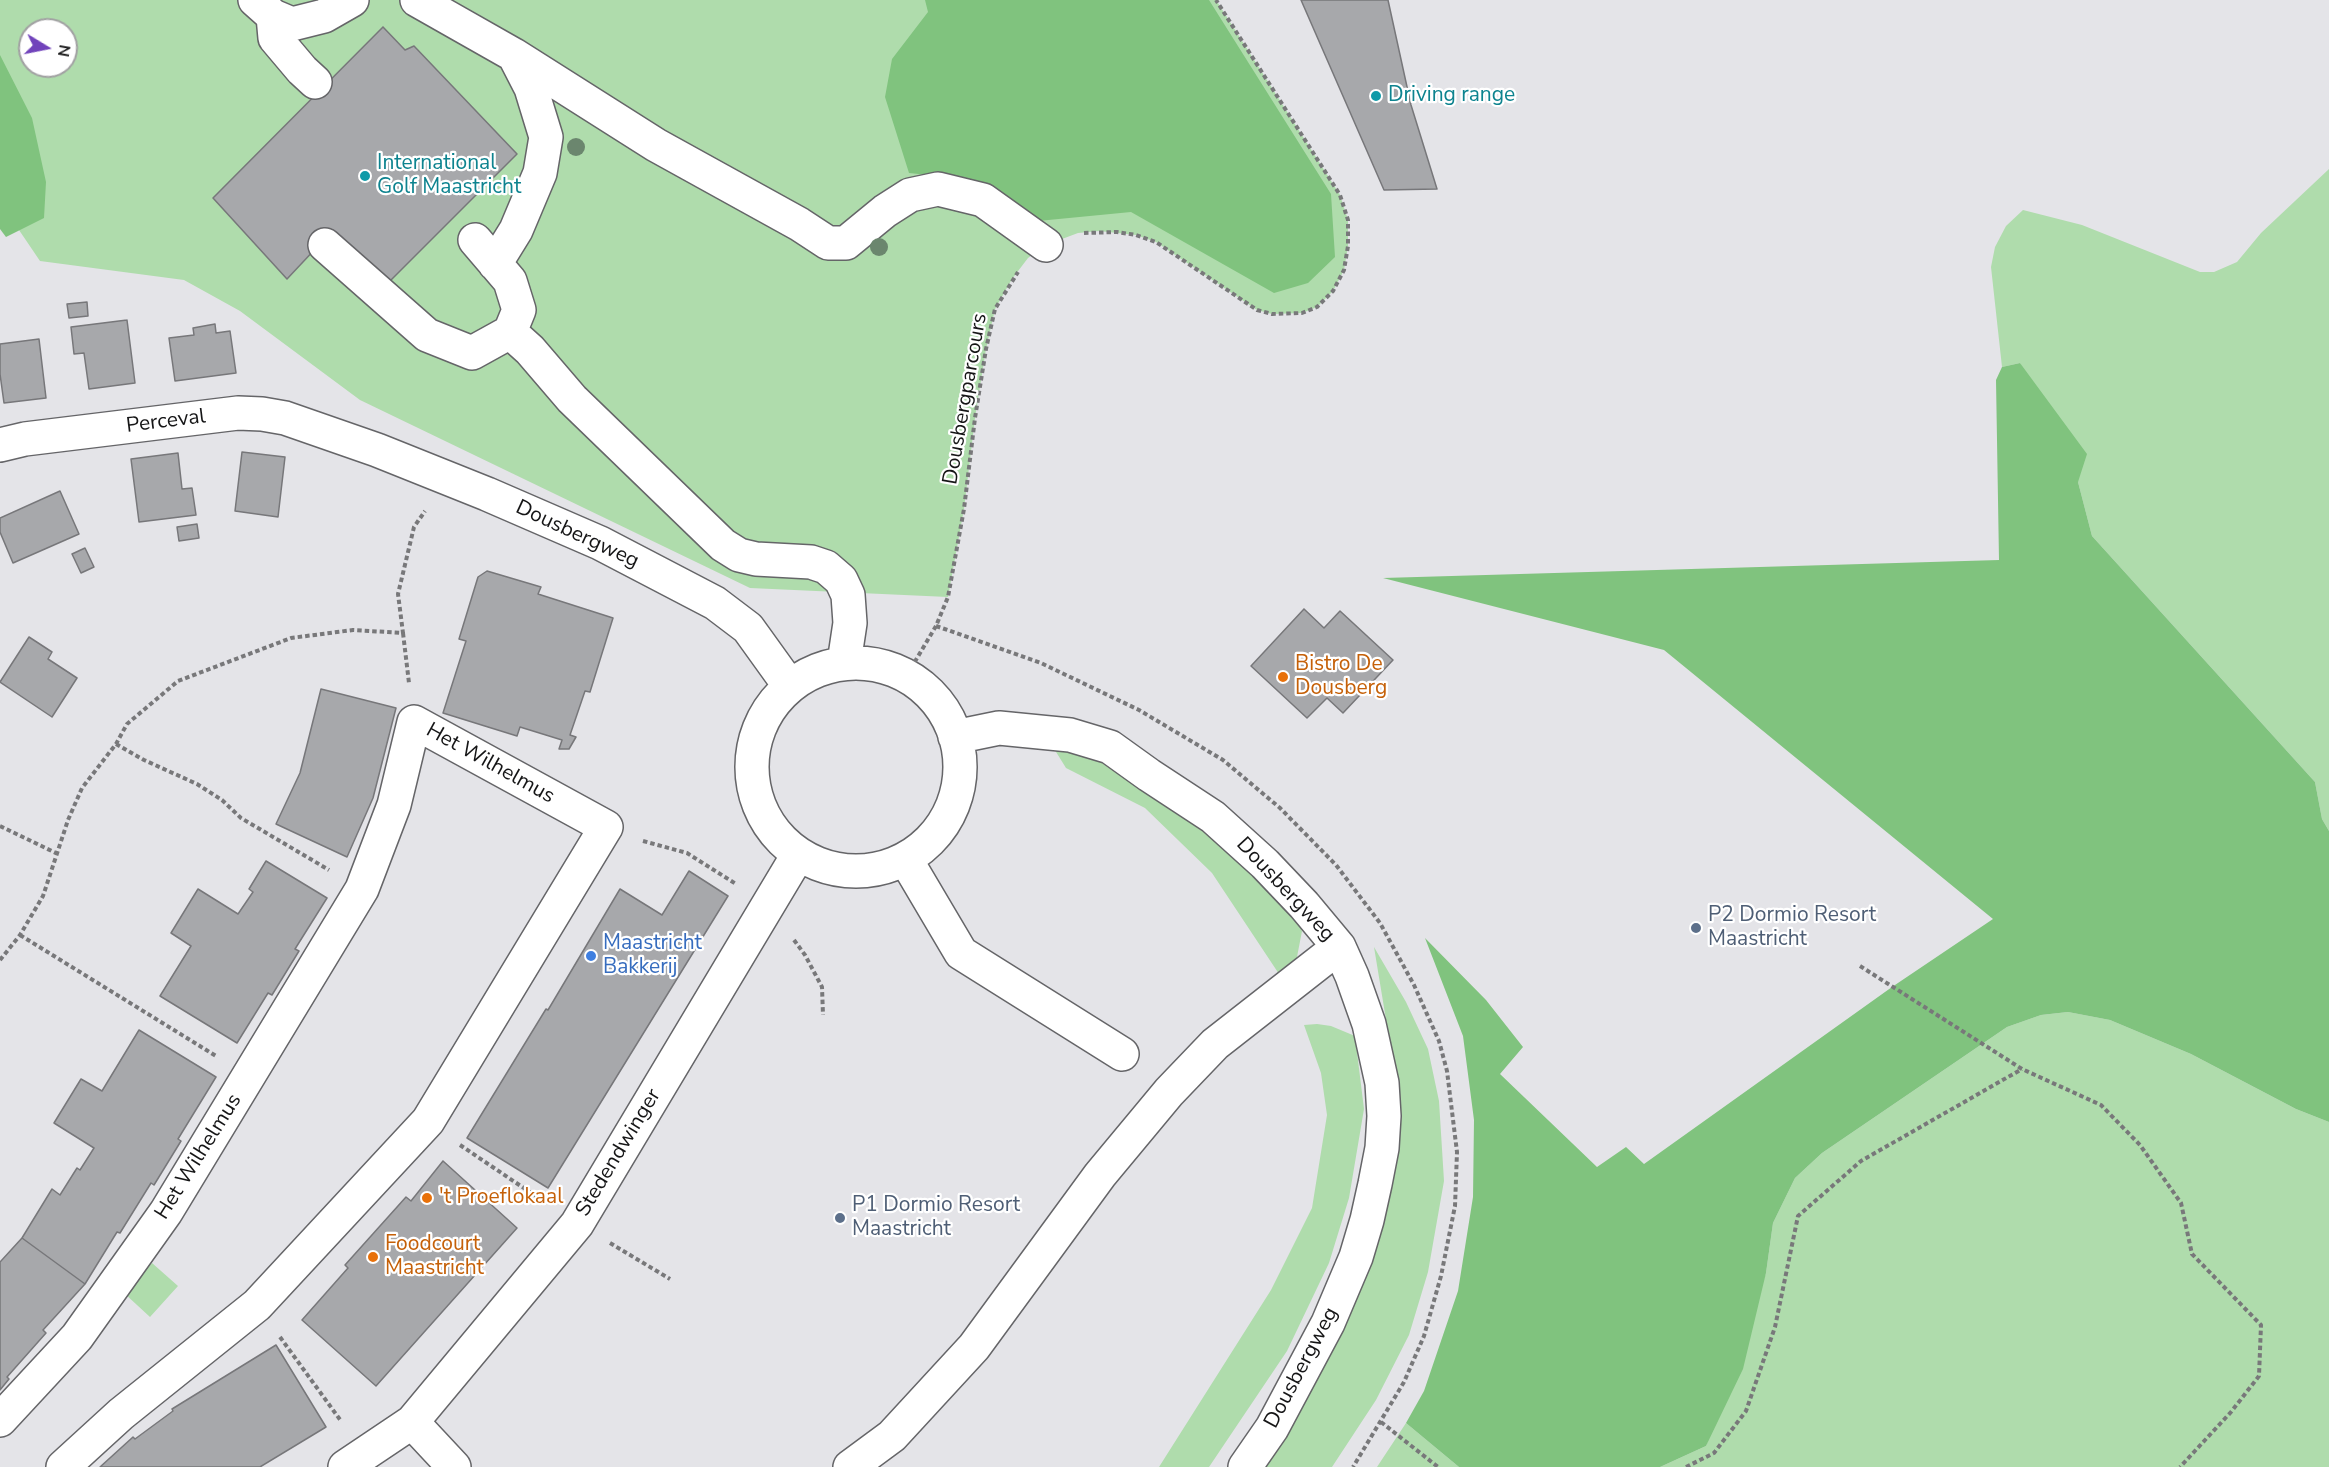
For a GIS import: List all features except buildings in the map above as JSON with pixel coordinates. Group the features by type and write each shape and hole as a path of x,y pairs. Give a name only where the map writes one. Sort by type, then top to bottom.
{"street":[{"path":"264,8 292,24 324,16 352,0"},
{"path":"417,0 514,55 656,145 799,224 828,243 846,243 885,211 910,195 938,189 982,200 1046,245"},
{"path":"264,8 275,38 315,82"},
{"path":"325,245 427,335 472,353 510,332 519,310 510,281 485,252 516,230 540,173 546,137 531,88 514,55"},
{"path":"510,332 530,350 572,399 723,545 739,555 756,559 811,562 826,567 841,579 848,594 850,623 844,663"},
{"name":"Perceval","path":"0,445 25,439 238,413 285,418 331,433"},
{"name":"Dousbergweg","path":"331,433 600,543 715,603 748,628 789,685"},
{"path":"844,663 876,664 907,675 928,691 945,713 956,737 960,761 958,786 951,810 937,831 906,860 874,870 848,872 822,866 798,855 774,833 758,804 751,772 754,740 768,710 789,685 815,670 844,663"},
{"name":"Het Wilhelmus","path":"0,1420 77,1337 166,1212 362,889 394,805 414,722 606,827 428,1121 257,1305 121,1414 63,1467"},
{"name":"Dousbergweg","path":"956,737 1008,728 1070,735 1110,747 1213,817 1265,864 1304,905 1339,947 1369,1024 1382,1083 1384,1116 1382,1148 1368,1220 1356,1257 1328,1323 1272,1428 1245,1467"},
{"name":"Stedendwinger","path":"345,1467 412,1422 577,1224 798,855"},
{"path":"906,860 960,953 1122,1054"},
{"path":"850,1467 892,1436 974,1347 1100,1175 1169,1092 1215,1044 1339,947"},
{"path":"412,1422 454,1467"}],"path":[{"name":"Dousbergparcours","path":"907,675 936,626 948,597 964,509 975,418 995,309 1012,279 1028,258 1046,245 1078,233 1099,231 1136,235 1156,242 1257,309 1272,314 1302,313 1317,307 1333,291 1344,270 1348,246 1348,220 1340,195 1216,0"},
{"path":"414,722 398,594 414,527 447,479"},
{"path":"0,960 20,935 43,896 68,820 82,788 116,744 127,724 178,681 291,638 353,630 403,633"},
{"path":"116,744 144,760 197,784 222,800 241,818 362,889"},
{"path":"0,826 58,854"},
{"path":"1353,1467 1404,1382 1427,1326 1441,1276 1455,1206 1457,1152 1452,1100 1438,1041 1414,986 1380,923"},
{"path":"20,935 248,1076"},
{"path":"1860,966 2022,1069 2101,1105 2140,1145 2181,1203 2192,1254 2261,1325 2259,1376 2231,1412 2180,1467"},
{"path":"1686,1467 1714,1453 1746,1411 1774,1326 1798,1216 1861,1161 2022,1069"},
{"path":"257,1305 346,1427"},
{"path":"1381,1422 1438,1467"}],"green space":[{"path":"0,0 1216,0 1340,195 1348,220 1348,246 1344,270 1333,291 1317,307 1302,313 1272,314 1257,310 1156,242 1136,235 1099,231 1078,233 1046,245 1028,258 1012,279 995,309 986,349 964,509 948,597 750,588 360,400 240,311 184,280 40,261 0,202"},
{"path":"925,0 1209,0 1331,194 1335,257 1308,283 1274,293 1131,212 1038,221 957,178 909,173 885,97 892,59 928,12"},
{"path":"0,55 32,118 46,182 44,218 6,237 0,229"},
{"path":"2329,169 2329,831 2322,819 2315,782 2092,536 2078,482 2020,363 2002,367 1991,267 1995,247 2006,226 2023,210 2082,225 2200,272 2214,272 2237,262 2261,233"},
{"path":"2020,363 2087,454 2078,482 2092,536 2315,782 2322,819 2329,831 2329,1122 2296,1109 2191,1054 2110,1020 2068,1012 2041,1015 2007,1027 1822,1153 1795,1178 1773,1223 1766,1273 1743,1369 1706,1446 1660,1467 1459,1467 1406,1423 1424,1391 1458,1291 1473,1197 1474,1120 1463,1036 1425,938 1486,1000 1523,1047 1500,1074 1597,1167 1626,1147 1644,1164 1892,987 1993,919 1664,650 1383,578 1999,560 1996,380 2002,367"},
{"path":"1053,747 1105,762 1221,840 1285,902 1302,931 1297,957 1292,964 1279,974 1212,873 1145,808 1066,768"},
{"path":"1374,947 1406,1002 1428,1049 1439,1101 1444,1181 1428,1272 1409,1335 1376,1400 1332,1467 1266,1467 1296,1418 1395,1074"},
{"path":"2068,1012 2110,1020 2191,1054 2296,1109 2329,1122 2329,1467 1660,1467 1706,1446 1766,1273 1773,1223 1795,1178 1822,1153 2007,1027 2041,1015"},
{"path":"1304,1025 1331,1026 1355,1036 1364,1109 1349,1198 1329,1263 1287,1351 1209,1467 1159,1467 1271,1290 1312,1208 1327,1115 1321,1073"},
{"path":"152,1263 178,1286 150,1317 124,1293"},
{"path":"1406,1423 1459,1467 1377,1467"}],"place":[{"name":"Driving range","path":"1376,96"},
{"name":"International Golf Maastricht","path":"365,176"},
{"name":"Bistro De Dousberg","path":"1283,677"},
{"name":"P2 Dormio Resort Maastricht","path":"1696,928"},
{"name":"Maastricht Bakkerij","path":"591,956"},
{"name":"'t Proeflokaal","path":"427,1198"},
{"name":"P1 Dormio Resort Maastricht","path":"840,1218"},
{"name":"Foodcourt Maastricht","path":"373,1257"}]}
